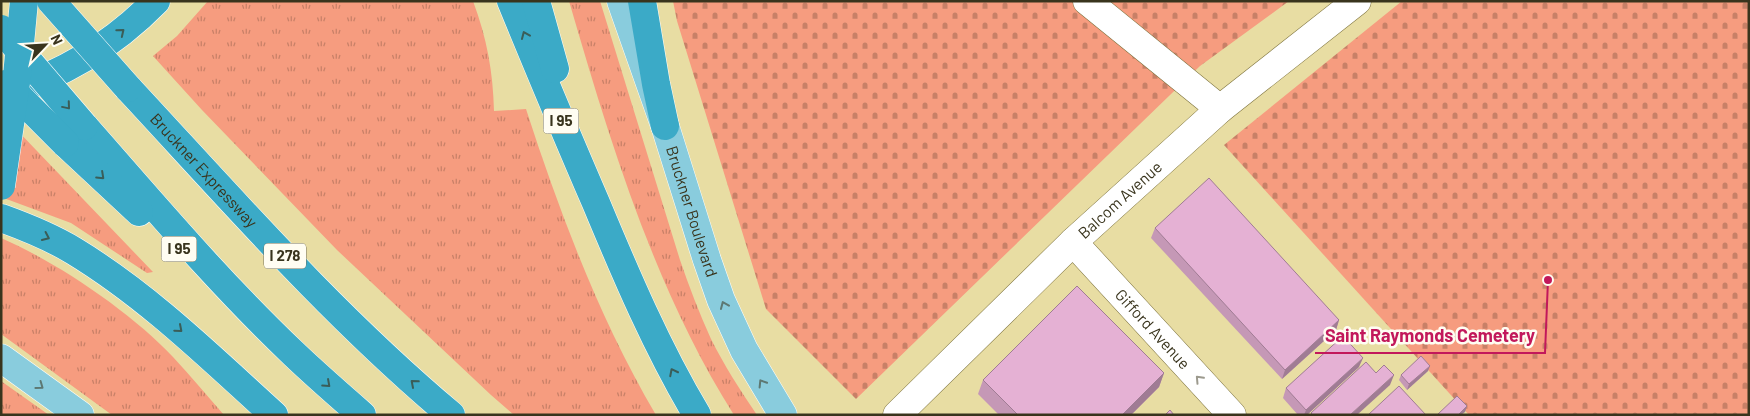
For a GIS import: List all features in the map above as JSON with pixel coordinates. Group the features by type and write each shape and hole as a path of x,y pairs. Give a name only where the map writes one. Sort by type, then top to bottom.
{"highway":[{"path":"1,186 17,76 24,1"},
{"name":"Bruckner Expressway","path":"52,1 209,177 326,299 398,369 451,415"},
{"path":"1,95 61,72 100,48 156,1"},
{"name":"I 95","path":"511,1 612,241 658,343 697,415"},
{"path":"536,1 576,138 612,241"},
{"path":"642,1 665,126"},
{"path":"1,28 74,134"},
{"name":"I 95","path":"1,80 74,134 293,353 362,415"},
{"path":"1,218 72,250 119,280 163,315 274,415"}],"main road":[{"name":"Bruckner Boulevard","path":"621,1 665,126 721,300 744,350 783,415"},
{"path":"1,358 80,415"}],"street":[{"path":"1087,1 1220,109"},
{"name":"Balcom Avenue","path":"897,415 1074,242 1220,109 1357,1"},
{"name":"Gifford Avenue","path":"1074,242 1232,415"}],"green space":[{"path":"208,1 473,1 488,55 494,111 526,109 567,227 599,304 656,415 514,415 491,395 337,250 202,110 153,56 177,36"},
{"path":"569,1 600,1 691,290 716,349 757,415 734,415 706,367 681,317 637,214 618,161"},
{"path":"673,1 1289,1 1200,66 856,399 766,309 677,21"},
{"path":"1402,1 1749,1 1749,415 1469,415 1224,145"},
{"path":"14,127 153,272 147,273 71,223 1,197"},
{"path":"1,238 46,261 93,290 137,323 173,357 224,415 112,415 1,334"},
{"path":"1,381 49,415 1,415"}],"building":[{"path":"1209,178 1339,320 1285,370 1155,228"},
{"path":"1077,286 1164,373 1122,415 1018,415 983,380"},
{"path":"1343,336 1363,358 1306,410 1286,388"},
{"path":"1421,356 1430,366 1409,384 1401,375"},
{"path":"1366,362 1376,373 1384,365 1394,375 1350,415 1313,415 1311,413"},
{"path":"1399,386 1426,415 1368,415"},
{"path":"1457,396 1467,406 1458,415 1437,415"},
{"path":"1170,410 1174,415 1165,415"}],"place":[{"name":"Saint Raymonds Cemetery","path":"1548,280"}]}
